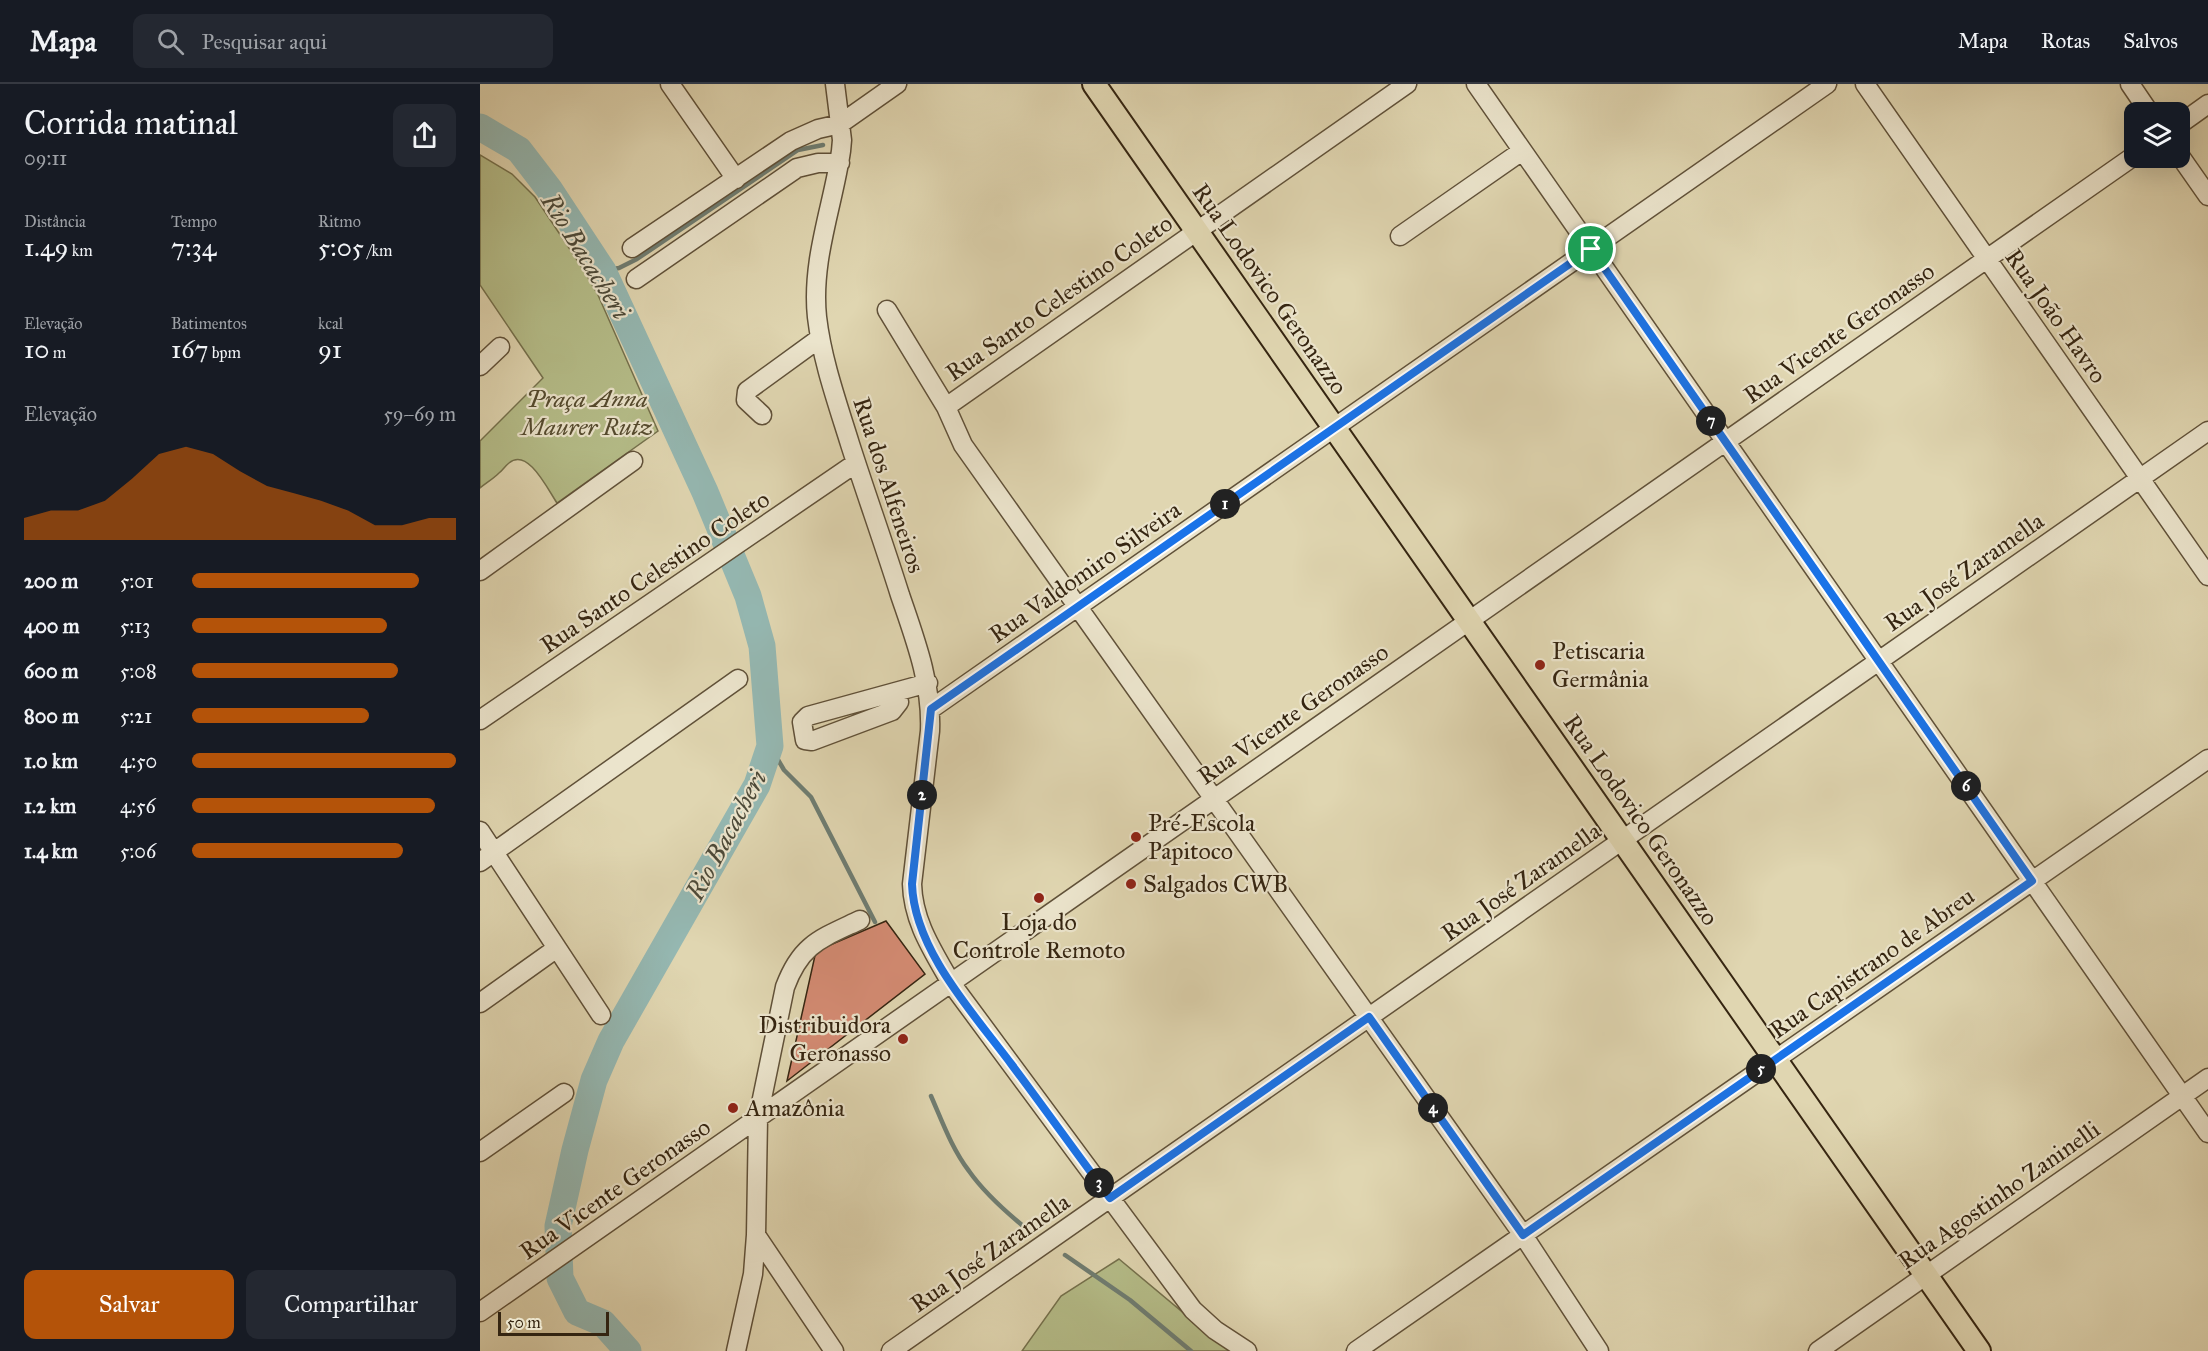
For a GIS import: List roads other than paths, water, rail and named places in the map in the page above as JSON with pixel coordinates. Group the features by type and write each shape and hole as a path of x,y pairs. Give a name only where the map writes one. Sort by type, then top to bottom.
{"main road":[{"name":"Rua Lodovico Geronazzo","path":"1094,84 1979,1351"}],"street":[{"path":"670,84 736,178"},
{"name":"Rua dos Alfeneiros","path":"835,84 842,140 840,163 818,262 815,288 820,338 835,398 928,683 931,709 914,865 913,901 925,938 951,983 1192,1310 1215,1330 1247,1351"},
{"path":"632,248 805,134 840,124 897,84"},
{"name":"Rua Santo Celestino Coleto","path":"946,407 1407,84"},
{"path":"1476,84 2208,1133"},
{"name":"Rua Valdomiro Silveira","path":"931,709 1827,84"},
{"name":"Rua João Havro","path":"1865,84 2208,576"},
{"path":"2130,84 2143,102"},
{"path":"2190,117 2208,104"},
{"path":"1400,236 1522,151"},
{"path":"636,279 797,168 818,163 840,163"},
{"name":"Rua Vicente Geronasso","path":"480,1312 2124,163"},
{"path":"2188,168 2208,196"},
{"path":"887,310 946,407 963,445 1523,1235 1599,1351"},
{"path":"762,415 746,399 747,391 820,338"},
{"path":"480,366 500,347"},
{"name":"Rua José Zaramella","path":"891,1351 2208,431"},
{"path":"480,572 633,461"},
{"name":"Rua Santo Celestino Coleto","path":"480,720 856,463"},
{"path":"487,857 738,679"},
{"path":"896,692 899,702 892,711 812,741 805,740 802,722 808,716 928,683"},
{"name":"Rua Capistrano de Abreu","path":"1356,1351 2208,759"},
{"path":"480,831 487,857 557,948 601,1015"},
{"path":"736,1351 753,1274 758,1118 783,996 793,967 803,952 814,943 860,920"},
{"path":"480,1003 557,948"},
{"name":"Rua Agostinho Zaninelli","path":"1818,1351 2208,1078"},
{"path":"480,1152 564,1093"},
{"path":"756,1235 834,1351"}],"waterway":[{"name":"Rio Bacacheri","path":"480,127 519,150 549,189 603,271 705,492 748,596 762,646 770,746 757,785 611,1041 594,1080 558,1226 560,1278 577,1312 603,1323 628,1351"},
{"path":"603,271 619,268 637,259 798,150 823,145"},
{"path":"770,746 784,770 811,797 875,922"},
{"path":"931,1096 952,1144 969,1171 989,1195 1028,1230"},
{"path":"1065,1255 1130,1300 1191,1351"}],"place":[{"name":"Petiscaria Germânia","path":"1540,665"},
{"name":"Pré-Escola Papitoco","path":"1136,837"},
{"name":"Salgados CWB","path":"1131,884"},
{"name":"Loja do Controle Remoto","path":"1039,898"},
{"name":"Distribuidora Geronasso","path":"903,1039"},
{"name":"Amazônia","path":"733,1108"}],"park label":[{"name":"Praça Anna Maurer Rutz","path":"587,413"}]}
